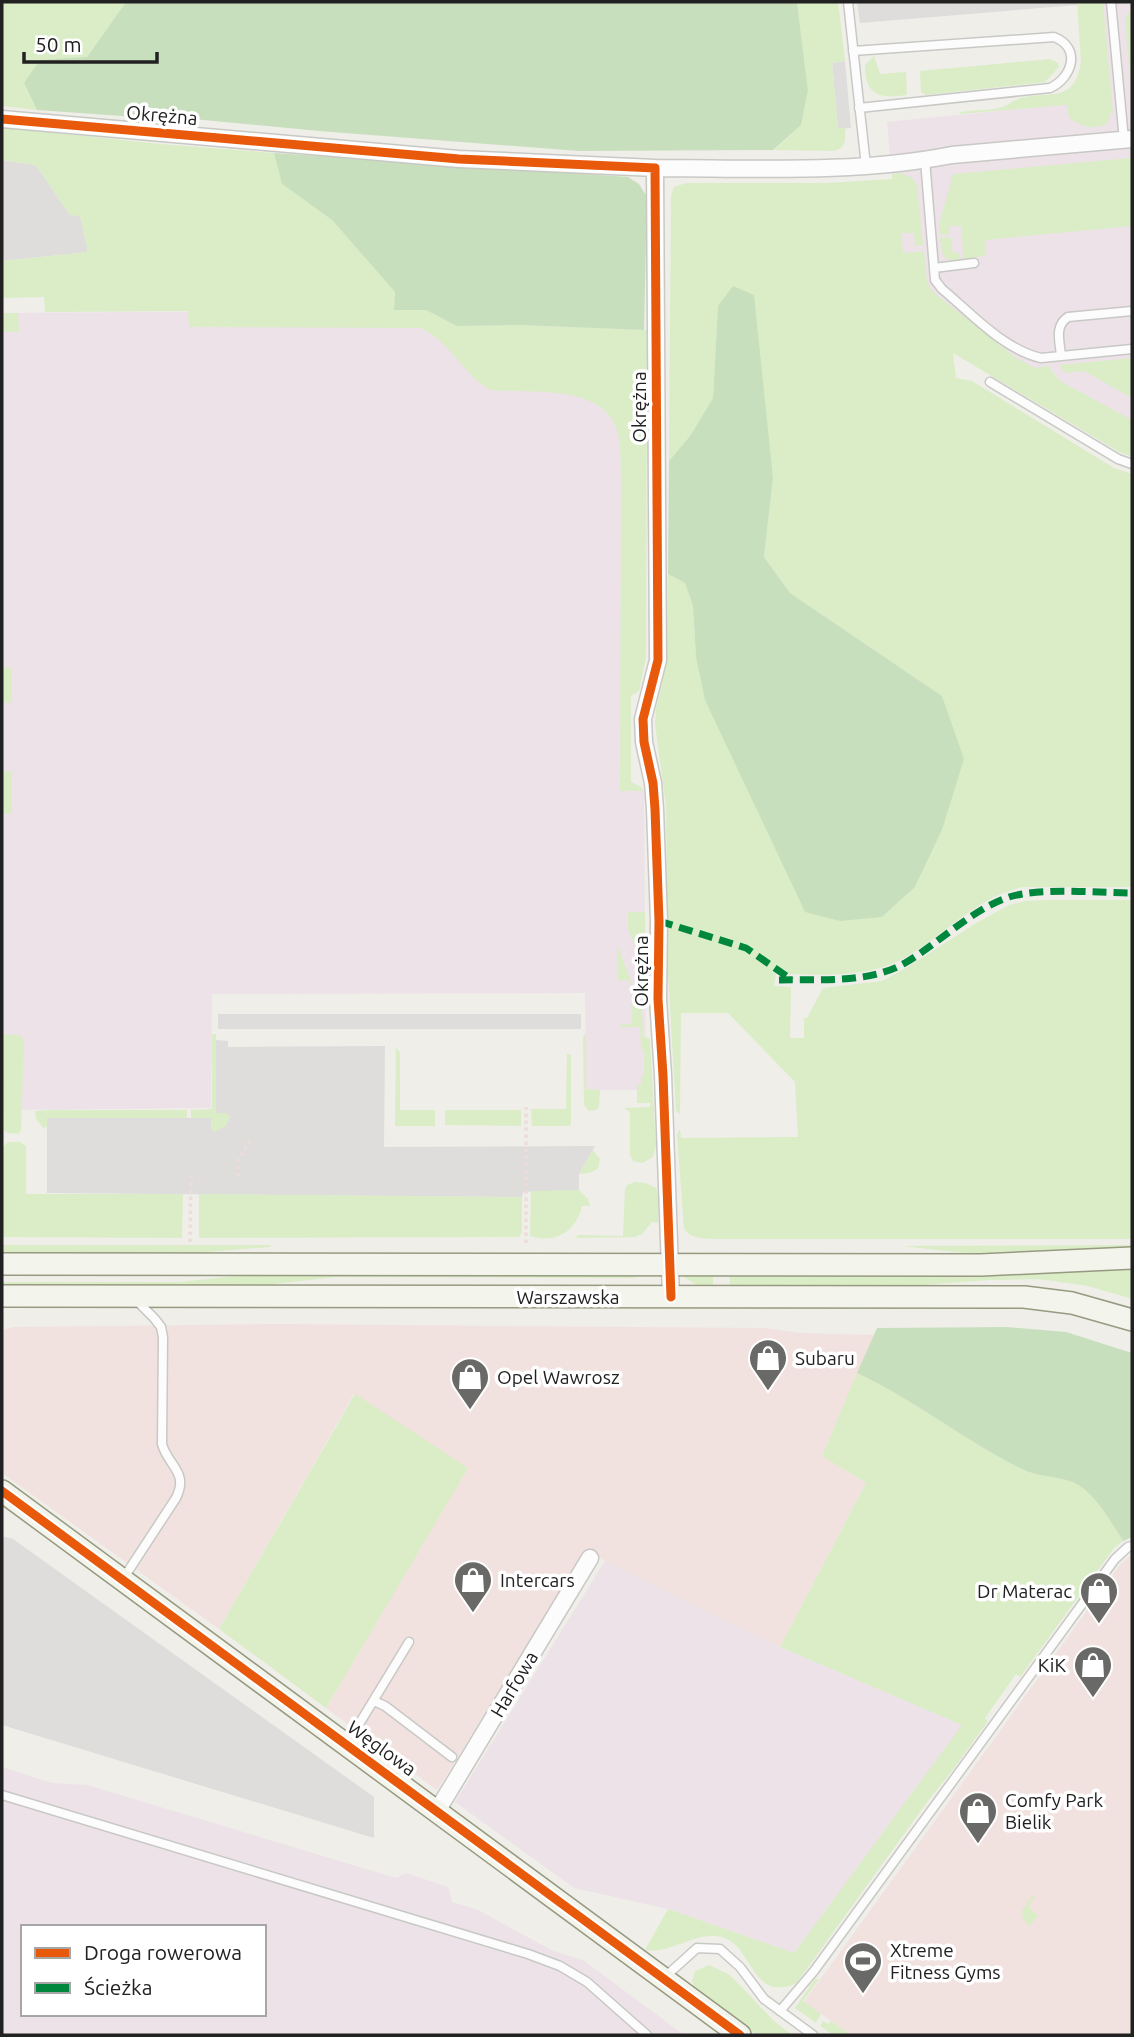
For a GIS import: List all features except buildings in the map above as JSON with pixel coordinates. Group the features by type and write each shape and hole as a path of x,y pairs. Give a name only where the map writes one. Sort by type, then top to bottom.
{"main road":[{"name":"Warszawska","path":"2,1264 981,1265 1132,1258"},
{"name":"Warszawska","path":"2,1296 1024,1297 1072,1303 1132,1320"},
{"name":"Węglowa","path":"2,1491 740,2035"}],"street":[{"name":"Okrężna","path":"2,119 458,159 655,168 658,660 643,719 655,809 659,921 658,999 671,1297"},
{"path":"655,168 840,168 1128,139"},
{"name":"Harfowa","path":"437,1811 590,1558"}],"lane":[{"path":"848,2 866,166"},
{"path":"1119,2 1112,6 1128,139"},
{"path":"853,51 1054,37 1061,40 1070,53 1070,69 1066,78 1050,88 859,108"},
{"path":"925,160 934,268 936,280 942,289 1004,340 1030,356 1041,358 1132,349"},
{"path":"934,268 974,263"},
{"path":"1060,356 1059,326 1068,317 1132,311"},
{"path":"990,382 1118,459 1132,464"},
{"path":"123,1579 176,1498 181,1483 180,1476 164,1452 162,1444 161,1328 155,1318 131,1296"},
{"path":"780,2011 814,1971 1115,1559 1132,1546"},
{"path":"347,1744 410,1642"},
{"path":"374,1701 452,1757"},
{"path":"2,1795 528,1954 560,1966 587,1982 647,2035"},
{"path":"664,1978 698,1948 720,1949 740,1967 764,1999 813,2035"}],"path":[{"path":"526,1107 526,1242"},
{"path":"238,1176 239,1160 252,1138"},
{"path":"190,1242 191,1176"}],"shaded area":[{"path":"857,2 1077,2 1077,5 860,23"},
{"path":"1091,2 1132,2 1132,456 903,298 887,122 1100,101"},
{"path":"845,61 851,128 838,129 832,63"},
{"path":"2,160 36,165 70,215 80,215 88,252 2,261"},
{"path":"426,310 457,326 644,330 631,671 631,791 644,791 646,1090 586,1090 585,993 212,994 211,1108 9,1110 2,1039 2,313"},
{"path":"218,1014 581,1014 581,1029 218,1029"},
{"path":"216,1040 228,1041 228,1047 385,1046 384,1147 595,1146 579,1174 579,1190 523,1192 522,1197 47,1193 47,1118 211,1118 216,1113"},
{"path":"277,1324 764,1328 801,1333 874,1335 822,1456 866,1483 780,1647 587,1552 437,1790 326,1708 467,1468 354,1394 219,1629 2,1473 2,1330 13,1327"},
{"path":"2,1536 13,1539 374,1797 374,1838 2,1725"},
{"name":"Comfy Park Bielik","path":"1132,1554 1132,2035 851,2035 804,2002 1120,1565"},
{"path":"605,1561 780,1647 963,1725 794,1953 668,1909 574,1888 455,1802"},
{"path":"2,1767 52,1783 87,1785 396,1878 406,1873 448,1887 452,1902 478,1910 553,1951 583,1960 684,2035 2,2035"}],"green space":[{"path":"2,2 126,2 87,57 24,83 37,110 2,106"},
{"path":"126,2 797,2 808,91 801,125 773,150 579,151 151,115 150,118 37,110 24,83 40,60 87,57"},
{"path":"797,2 838,2 845,61 832,63 838,128 845,128 845,142 835,151 774,150 801,125 808,92"},
{"path":"1077,2 1103,2 1113,113 1110,113 1108,123 1092,127 1078,124 1069,118 1067,105 960,114 1003,107 1028,96 1057,94 1072,85 1081,62"},
{"path":"1132,7 1132,95 1125,22"},
{"path":"874,56 880,74 906,72 907,95 882,95 871,89 865,65"},
{"path":"1050,59 1058,63 1059,67 1045,82 926,95 921,92 920,71"},
{"path":"2,127 274,153 282,184 332,220 395,292 394,310 426,310 457,326 519,325 647,330 646,658 639,691 631,696 631,782 644,791 620,791 620,442 609,415 597,404 563,394 491,390 472,376 440,341 420,328 189,327 188,311 45,312 44,297 2,298 2,261 88,252 80,216 70,215 36,165 2,160"},
{"path":"274,153 628,177 639,184 647,197 644,330 519,325 457,326 426,310 394,310 395,292 332,220 282,184"},
{"path":"1132,158 1132,226 985,240 986,255 964,260 961,226 950,226 950,234 940,235 939,225 953,174"},
{"path":"901,173 912,178 917,185 923,245 915,246 914,233 901,233 903,253 924,251 927,283 933,292 1016,358 1035,368 1048,366 1060,381 1132,420 1131,456 1121,453 953,353 956,378 972,381 1114,468 1132,474 1132,887 1023,887 988,900 914,952 884,967 854,973 776,974 774,986 791,987 790,1038 804,1038 804,1018 807,1018 823,988 882,981 1009,905 1049,900 1132,900 1132,1239 713,1239 693,1236 684,1229 677,1134 680,1129 681,1138 798,1137 795,1082 728,1013 681,1013 680,1114 676,1111 668,973 666,806 655,724 667,661 668,574 685,583 693,606 696,657 882,917 915,887 942,830 942,696 790,593 764,557 773,478 718,306 713,398 690,436 669,461 671,195 674,187 686,183 828,183 892,179 892,174"},
{"path":"951,237 952,251 960,254 961,260 951,261 943,256 940,238"},
{"path":"733,286 754,295 773,478 764,557 790,593 942,696 964,759 942,830 915,887 882,917 840,921 805,912 705,700 696,657 693,606 685,583 668,574 669,461 690,436 713,398 718,306"},
{"path":"2,313 18,313 19,332 2,332"},
{"path":"1132,358 1132,398 1084,371 1065,373 1059,365"},
{"path":"2,667 12,668 12,703 2,702"},
{"path":"2,771 12,771 12,814 2,814"},
{"path":"628,912 645,912 646,973 628,929"},
{"path":"617,944 642,1011 643,1036 650,1039 656,1146 653,1157 642,1163 633,1161 630,1155 630,1112 624,1108 650,1107 650,1103 637,1103 637,1085 641,1085 641,1076 644,1075 644,1050 641,1050 640,1027 619,1027 632,1024 631,985 628,980 618,980"},
{"path":"586,1033 586,1089 600,1090 599,1107 589,1111 584,1105 583,1037"},
{"path":"2,1034 20,1035 24,1041 21,1131 18,1134 4,1130"},
{"path":"212,1034 216,1034 216,1113 227,1113 230,1117 226,1126 214,1132 211,1118 191,1118 191,1110 212,1109"},
{"path":"396,1047 400,1053 400,1110 435,1110 435,1126 395,1126"},
{"path":"567,1054 571,1054 570,1126 532,1126 531,1109 566,1109"},
{"path":"49,1110 187,1110 187,1118 47,1118 47,1126 44,1129 36,1119 35,1111"},
{"path":"445,1110 521,1110 521,1126 445,1125"},
{"path":"8,1142 20,1142 26,1146 26,1194 183,1194 182,1238 2,1237 3,1147"},
{"path":"593,1150 600,1159 598,1168 590,1173 579,1174"},
{"path":"635,1182 656,1188 659,1198 658,1223 652,1222 642,1234 635,1237 576,1238 578,1235 623,1236 625,1189 627,1185"},
{"path":"579,1190 588,1199 590,1206 582,1206 570,1229 556,1237 530,1236 531,1191"},
{"path":"199,1194 522,1197 522,1232 519,1237 199,1238"},
{"path":"2,1245 271,1245 182,1254 2,1253"},
{"path":"1132,1245 1047,1254 982,1255 902,1246"},
{"path":"1132,1267 1132,1299 1088,1286 1038,1279 912,1286 730,1287 730,1275 1024,1275"},
{"path":"256,1274 647,1275 632,1278 336,1277 248,1287 2,1287 2,1282 180,1282"},
{"path":"685,1274 713,1274 713,1287 698,1286 684,1277"},
{"path":"1007,1327 1066,1332 1132,1353 1132,1537 1123,1541 1099,1505 1080,1486 1068,1480 1024,1470 857,1373 877,1328"},
{"path":"857,1373 1024,1470 1068,1480 1080,1486 1099,1505 1123,1541 1114,1548 1020,1677 1016,1674 985,1718 988,1721 798,1981 790,1986 773,1987 759,1977 736,1945 719,1936 645,1950 668,1909 794,1953 962,1725 780,1647 866,1483 822,1456"},
{"path":"355,1394 468,1468 326,1708 219,1629"},
{"path":"1032,1895 1035,1896 1028,1907 1038,1915 1030,1926 1023,1919 1022,1911"},
{"path":"709,1965 730,1975 774,2021 792,2035 757,2035 695,1988 692,1981 695,1971"},
{"path":"815,1979 819,1979 803,2001 821,2014 816,2023 795,2008"},
{"path":"823,2021 828,2024 831,2021 851,2035 833,2035 820,2026"}],"marked path":[{"path":"779,980 844,979 891,970 918,955 982,910 1009,897 1053,891 1132,893"},
{"path":"659,921 746,948 792,980"}],"cycle path":[{"path":"2,119 459,159 655,168 658,660 643,719 655,809 659,921 658,999 671,1297"},
{"path":"2,1491 740,2035"}],"place":[{"name":"Subaru","path":"768,1392"},
{"name":"Opel Wawrosz","path":"470,1411"},
{"name":"Intercars","path":"473,1614"},
{"name":"Dr Materac","path":"1099,1625"},
{"name":"KiK","path":"1093,1699"},
{"name":"Comfy Park Bielik","path":"978,1845"},
{"name":"Xtreme Fitness Gyms","path":"863,1995"}]}
